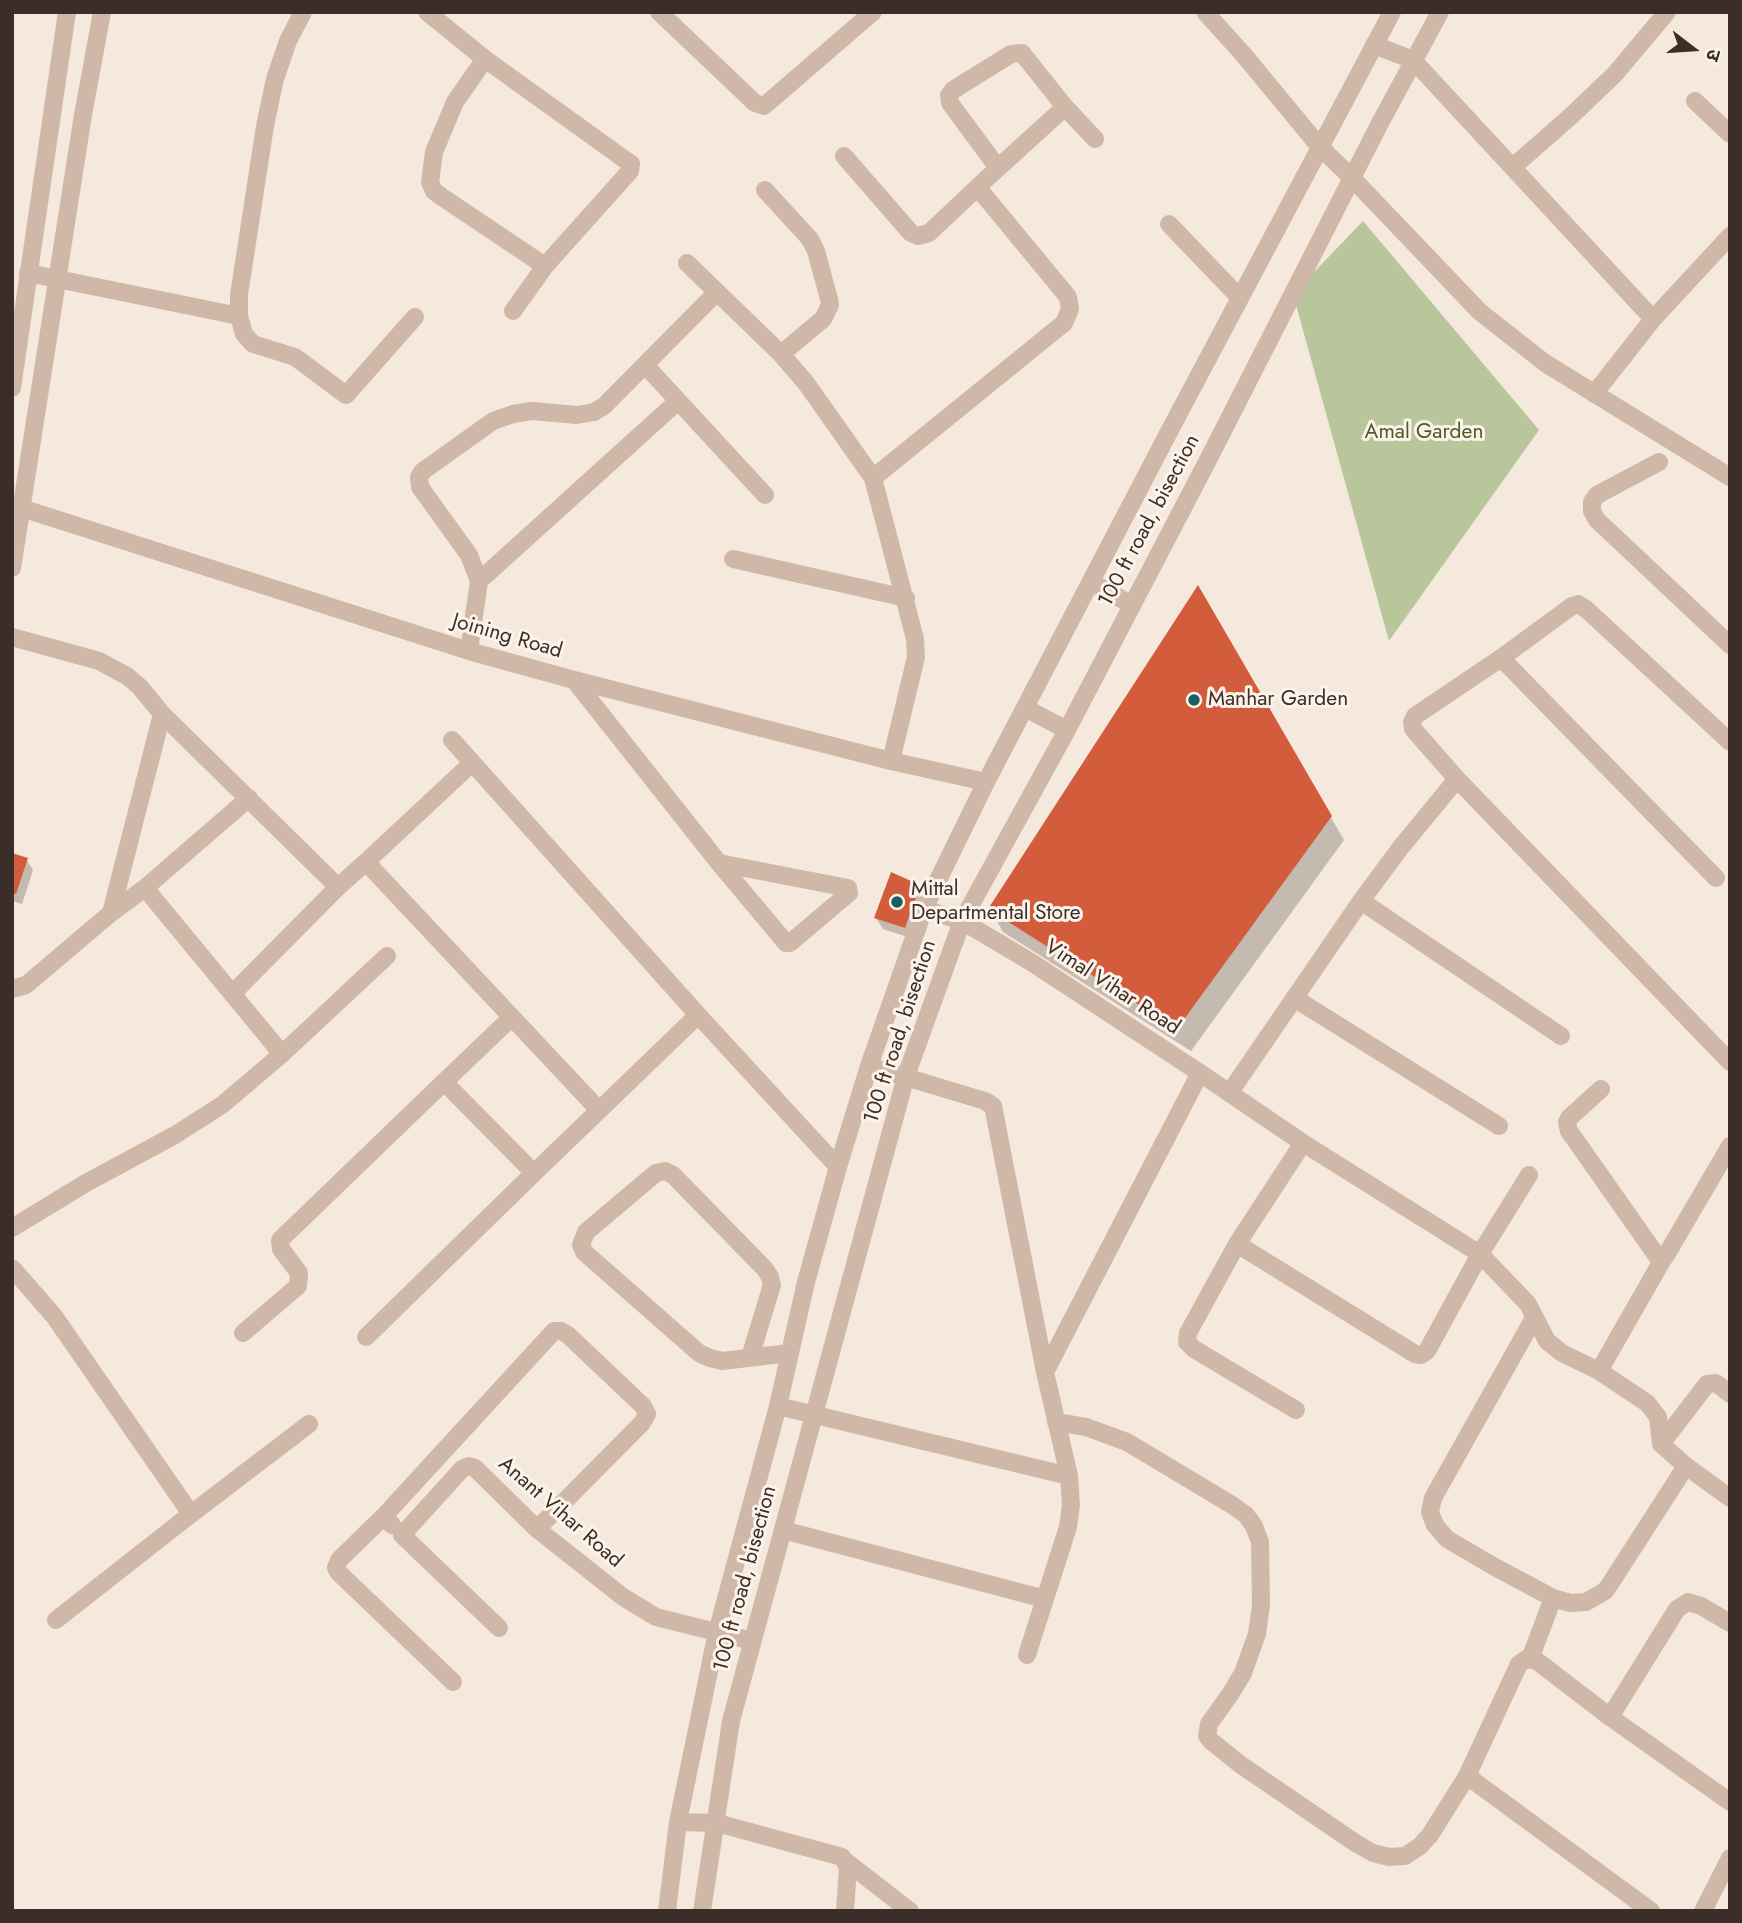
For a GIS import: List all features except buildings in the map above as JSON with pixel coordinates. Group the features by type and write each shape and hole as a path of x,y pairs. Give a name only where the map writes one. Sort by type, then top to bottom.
{"street":[{"path":"12,388 67,12"},
{"path":"12,568 18,507 59,279 83,115 102,12"},
{"path":"303,12 288,41 275,79 263,139 239,295 239,316 244,334 249,342 295,357 346,395 415,317"},
{"path":"427,12 485,59 631,164 630,171 545,266 513,311"},
{"path":"659,12 755,103 764,106 873,12"},
{"path":"1205,12 1319,146 1480,312 1545,363 1730,477"},
{"name":"100 ft road, bisection","path":"667,1911 678,1822 717,1632 778,1406 806,1282 869,1066 924,909 986,782 1392,12"},
{"name":"100 ft road, bisection","path":"702,1911 731,1721 752,1641 906,1076 962,921 1067,730 1440,12"},
{"path":"1514,166 1615,74 1667,12"},
{"path":"1374,45 1413,61 1514,166 1653,319"},
{"path":"998,168 950,103 950,93 1011,54 1022,53 1065,107 1095,139"},
{"path":"485,59 456,102 434,152 430,182 434,191 442,197 545,266"},
{"path":"1695,101 1730,134"},
{"path":"844,156 911,233 918,236 929,233 1065,107"},
{"path":"873,478 1064,323 1070,309 1068,297 978,188"},
{"path":"765,190 810,239 816,251 830,305 823,319 781,354"},
{"path":"1168,224 1240,298"},
{"path":"1594,394 1653,319 1730,236"},
{"path":"687,263 781,354 806,383 873,478 915,639 916,657 891,761"},
{"path":"28,273 239,316"},
{"path":"469,651 479,581 469,555 420,487 419,477 493,421 503,417 532,411 578,415 594,412 604,406 716,293"},
{"path":"645,365 765,495"},
{"path":"479,581 678,401"},
{"path":"1659,462 1597,495 1592,502 1591,511 1597,520 1730,645"},
{"name":"Joining Road","path":"18,507 469,651 891,761 986,782"},
{"path":"733,559 906,598"},
{"path":"1091,582 1132,605"},
{"path":"1730,742 1578,604 1415,716 1412,722 1413,729 1457,779 1730,1062"},
{"path":"12,637 99,661 141,687 162,714 338,887"},
{"path":"1501,658 1716,878"},
{"path":"574,680 719,863 788,944 849,893 848,888 719,863"},
{"path":"1025,708 1067,730"},
{"path":"111,914 162,714"},
{"path":"452,740 838,1167"},
{"path":"232,994 338,887 472,763"},
{"path":"1230,1092 1361,901 1401,846 1457,779"},
{"path":"12,989 26,985 145,888 249,798"},
{"path":"366,862 598,1109"},
{"path":"145,888 282,1054"},
{"path":"1361,901 1561,1036"},
{"name":"Vimal Vihar Road","path":"924,909 962,921 1031,962 1303,1143 1480,1254 1528,1304 1547,1341 1647,1402 1658,1417 1661,1444"},
{"path":"12,1228 86,1183 175,1135 222,1105 282,1054 387,956"},
{"path":"1294,998 1499,1126"},
{"path":"366,1337 598,1109 698,1015"},
{"path":"243,1333 298,1286 299,1273 281,1249 280,1240 511,1018"},
{"path":"869,1066 985,1101 993,1106 1045,1372 1069,1476 1071,1505 1068,1527 1027,1655"},
{"path":"1045,1372 1200,1073"},
{"path":"444,1083 534,1173"},
{"path":"1601,1089 1569,1118 1569,1131 1657,1257 1663,1259"},
{"path":"1296,1410 1194,1349 1187,1342 1188,1333 1237,1244 1303,1143"},
{"path":"1599,1371 1730,1146"},
{"path":"750,1357 772,1285 770,1277 673,1175 665,1171 656,1173 586,1232 581,1245 584,1252 699,1353 722,1361 790,1353"},
{"path":"1237,1244 1415,1354 1421,1355 1427,1351 1480,1254 1529,1175"},
{"path":"12,1268 54,1316 191,1514"},
{"path":"1534,1318 1433,1498 1430,1512 1434,1525 1447,1539 1553,1598 1586,1602 1605,1591 1686,1466"},
{"path":"453,1682 337,1571 337,1564 554,1331 561,1331 643,1406 647,1414 642,1423 537,1529"},
{"path":"1730,1394 1716,1383 1707,1384 1661,1444 1730,1498"},
{"path":"778,1406 1069,1476"},
{"path":"1056,1422 1086,1427 1127,1442 1232,1505 1254,1526 1260,1542 1261,1605 1258,1634 1243,1673 1209,1724 1207,1736 1241,1765 1357,1844 1373,1853 1389,1857 1405,1856 1420,1846 1430,1835 1467,1776 1519,1664 1526,1659 1537,1661 1610,1717 1730,1802"},
{"path":"57,1620 309,1424"},
{"name":"Anant Vihar Road","path":"402,1535 462,1469 469,1466 475,1468 537,1529 623,1597 656,1617 752,1641"},
{"path":"384,1516 499,1628"},
{"path":"783,1530 1045,1600"},
{"path":"1530,1660 1553,1598"},
{"path":"1610,1717 1677,1609 1688,1602 1702,1606 1730,1623"},
{"path":"1467,1776 1651,1911"},
{"path":"678,1822 717,1823 842,1857 910,1911"},
{"path":"1703,1911 1730,1858"},
{"path":"845,1911 848,1863"}],"green space":[{"name":"Amal Garden","path":"1363,221 1539,430 1389,641 1293,294"}],"place":[{"name":"Manhar Garden","path":"1194,700"},
{"name":"Mittal Departmental Store","path":"897,902"}]}
